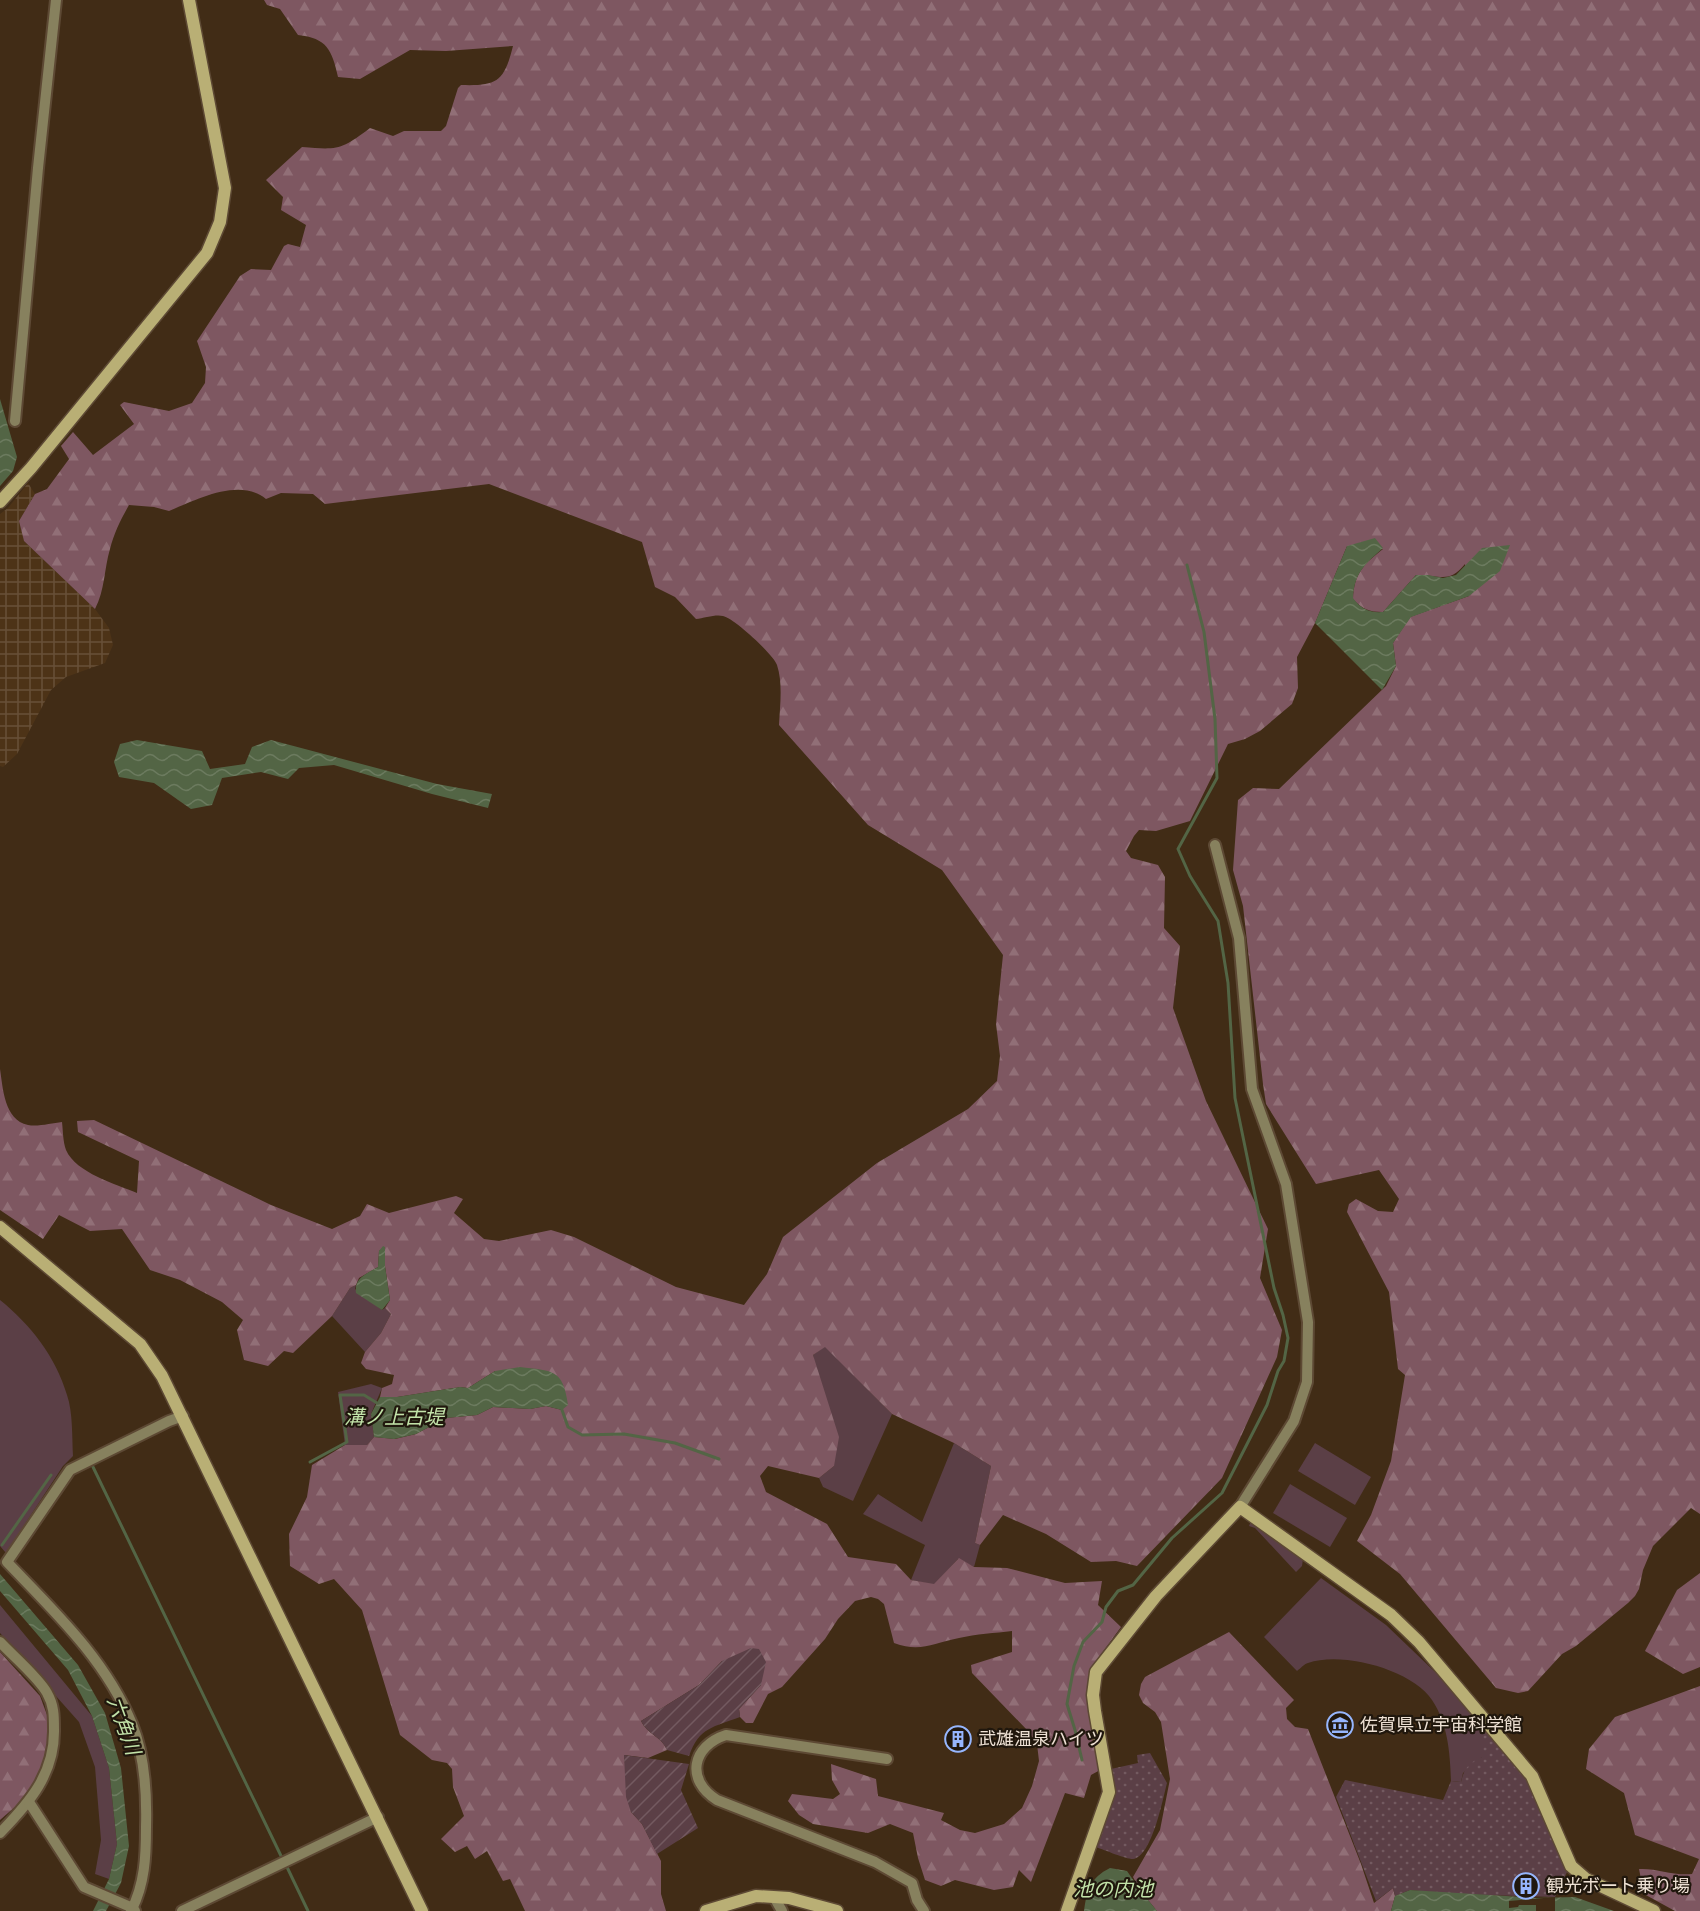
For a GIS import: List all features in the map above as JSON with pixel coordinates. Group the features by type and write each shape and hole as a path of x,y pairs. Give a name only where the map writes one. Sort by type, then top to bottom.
{"street":[{"path":"15,421 56,0"},
{"path":"0,502 31,468 207,253 220,222 225,189 189,0"},
{"path":"1067,1911 1109,1792 1094,1703 1096,1672 1156,1596 1240,1507 1294,1421 1307,1382 1308,1322 1286,1184 1252,1089 1239,938 1215,845"},
{"path":"0,1227 140,1344 162,1376 422,1911"},
{"path":"29,1802 84,1887 133,1910 145,1871 147,1806 145,1779 132,1723 98,1662 7,1563 70,1470 169,1420 183,1416"},
{"path":"1240,1507 1391,1615 1419,1642 1532,1776 1571,1866 1586,1879 1654,1911"},
{"path":"0,1642 46,1691 53,1705 54,1739 46,1773 29,1802 0,1833"},
{"path":"887,1758 726,1734 713,1739 704,1746 698,1758 697,1770 699,1784 707,1794 717,1800 875,1863 912,1883 917,1900 924,1911"},
{"path":"182,1911 378,1817"},
{"path":"706,1911 756,1896 789,1898 837,1911"},
{"path":"774,1897 782,1911"}],"shaded area":[{"path":"28,483 35,494 19,521 24,541 95,609 109,628 113,645 105,663 66,677 51,690 17,754 3,767 0,766 0,514 8,508"},
{"path":"356,1285 355,1289 382,1310 385,1308 391,1314 381,1333 365,1352 332,1316 350,1288"},
{"path":"0,1300 41,1342 56,1368 69,1402 73,1456 63,1466 6,1553 0,1546"},
{"path":"825,1346 892,1414 853,1501 823,1487 819,1478 834,1466 813,1355"},
{"path":"371,1384 382,1388 371,1414 374,1437 367,1445 345,1445 338,1392"},
{"path":"954,1443 991,1466 975,1543 980,1545 974,1567 958,1559 934,1585 911,1580 925,1545 863,1514 878,1494 922,1522"},
{"path":"1315,1443 1371,1477 1355,1505 1298,1471"},
{"path":"1290,1484 1347,1518 1330,1547 1273,1513"},
{"path":"1251,1521 1303,1559 1302,1566 1296,1572 1255,1528 1249,1526"},
{"path":"1321,1578 1386,1625 1482,1717 1482,1757 1463,1773 1461,1782 1451,1781 1449,1749 1442,1719 1432,1700 1422,1689 1393,1672 1357,1662 1323,1660 1307,1664 1297,1671 1264,1637"},
{"path":"0,1605 92,1716 109,1768 117,1844 109,1879 95,1874 101,1840 95,1767 79,1722 0,1633"},
{"path":"751,1648 759,1649 766,1662 761,1685 739,1709 740,1717 708,1729 693,1746 689,1756 667,1750 641,1721 699,1685 722,1661"},
{"path":"1482,1717 1529,1777 1568,1870 1555,1897 1453,1894 1410,1890 1395,1896 1393,1888 1376,1901 1336,1797 1345,1780 1443,1800 1451,1781 1461,1782 1468,1766 1482,1757"},
{"path":"1150,1753 1167,1783 1156,1826 1146,1848 1140,1856 1133,1859 1096,1847 1113,1800 1111,1769 1138,1763 1137,1755"},
{"path":"624,1755 689,1764 681,1790 698,1828 657,1854 642,1824 631,1812 626,1797"}],"green space":[{"path":"264,0 1700,0 1700,1514 1691,1508 1653,1546 1635,1596 1576,1646 1562,1654 1528,1691 1518,1693 1496,1688 1400,1574 1357,1541 1371,1515 1391,1461 1405,1375 1398,1369 1389,1292 1347,1212 1349,1204 1356,1199 1378,1211 1393,1212 1399,1199 1379,1170 1316,1184 1266,1104 1243,906 1233,870 1238,800 1253,788 1279,789 1386,686 1396,666 1393,643 1410,617 1469,596 1465,564 1448,576 1416,575 1383,612 1366,609 1353,599 1355,582 1370,559 1383,549 1347,546 1315,623 1297,657 1298,688 1292,704 1260,731 1228,744 1190,821 1156,831 1139,830 1126,851 1131,858 1158,865 1165,877 1164,928 1180,946 1173,1008 1206,1101 1268,1229 1260,1278 1282,1330 1277,1357 1222,1478 1137,1566 1116,1561 1091,1562 1046,1534 1003,1515 980,1545 975,1543 991,1466 954,1443 892,1414 825,1347 813,1355 839,1437 834,1466 819,1478 768,1466 760,1476 766,1492 827,1524 848,1557 896,1564 911,1580 934,1584 959,1558 974,1567 1007,1568 1065,1583 1102,1581 1098,1605 1121,1627 1099,1657 1087,1694 1100,1770 1091,1775 1084,1798 1065,1793 1031,1882 1019,1870 1013,1887 994,1890 955,1880 941,1886 925,1880 913,1833 890,1824 868,1833 813,1824 799,1815 788,1801 792,1794 833,1799 840,1794 832,1780 831,1764 876,1779 878,1796 944,1813 941,1820 960,1830 975,1833 1004,1824 1022,1808 1032,1786 1039,1761 1037,1744 1028,1731 972,1673 971,1665 1012,1652 1012,1631 965,1637 927,1646 903,1646 894,1643 884,1604 871,1597 855,1601 838,1619 825,1639 782,1687 768,1694 753,1723 746,1723 740,1717 739,1709 761,1685 722,1661 699,1685 641,1721 667,1750 648,1758 624,1755 631,1812 642,1824 661,1861 661,1894 666,1911 525,1911 510,1879 503,1881 487,1851 475,1859 467,1846 455,1852 441,1839 464,1816 453,1787 452,1769 447,1763 432,1760 400,1735 362,1610 334,1579 319,1584 290,1566 289,1534 307,1497 312,1465 345,1445 367,1445 374,1437 395,1439 416,1434 446,1418 477,1415 493,1407 530,1409 546,1406 562,1410 495,1371 468,1388 460,1387 397,1397 380,1397 382,1388 392,1384 394,1375 366,1369 361,1363 365,1352 381,1333 391,1314 385,1308 390,1300 385,1247 379,1251 378,1267 359,1278 332,1316 293,1353 284,1351 268,1366 244,1360 237,1330 243,1320 222,1302 180,1280 150,1270 122,1229 90,1231 59,1215 43,1239 0,1210 0,1069 6,1102 14,1117 28,1125 62,1122 66,1150 78,1165 97,1177 137,1193 139,1161 78,1132 77,1121 94,1120 271,1205 332,1229 360,1216 367,1204 389,1213 456,1196 463,1199 454,1213 484,1239 499,1241 551,1230 574,1237 676,1287 744,1305 767,1274 783,1237 877,1163 968,1109 997,1081 1000,1056 996,1024 1003,955 942,870 868,825 779,725 781,695 775,660 728,618 717,615 696,619 675,597 655,587 642,542 489,484 325,504 313,494 281,493 266,499 255,493 231,490 204,497 169,511 129,505 112,543 101,594 95,609 24,541 19,521 35,494 47,489 69,459 61,446 73,432 93,455 134,424 120,405 124,402 169,411 192,403 205,383 206,367 197,341 240,276 251,269 271,270 284,246 288,244 300,247 306,225 281,210 283,197 266,180 302,147 339,147 370,128 393,136 404,131 441,131 446,126 458,88 461,85 491,83 497,79 506,67 513,46 446,51 410,50 360,79 338,77 327,47 316,39 298,35 280,9 267,5"},
{"path":"1700,1573 1700,1667 1683,1674 1645,1651 1677,1590"},
{"path":"1229,1632 1294,1700 1286,1708 1287,1719 1295,1727 1308,1729 1374,1903 1393,1888 1395,1896 1391,1911 1157,1911 1140,1890 1133,1877 1160,1830 1170,1779 1161,1722 1155,1712 1143,1703 1139,1695 1141,1684 1145,1677"},
{"path":"0,1652 40,1696 50,1723 46,1758 32,1792 0,1820"},
{"path":"1700,1686 1700,1911 1675,1911 1644,1894 1639,1869 1692,1874 1699,1859 1635,1835 1624,1793 1586,1769 1589,1749 1615,1717"}],"water":[{"path":"0,399 17,457 13,471 0,486"},
{"path":"1375,538 1383,548 1358,575 1353,598 1366,610 1378,612 1383,612 1416,575 1443,578 1456,575 1482,548 1510,545 1500,571 1469,596 1411,617 1393,643 1396,666 1382,690 1315,623 1347,546"},
{"path":"137,740 202,751 210,769 245,764 252,747 271,740 437,784 492,794 488,808 334,765 299,768 288,779 261,772 222,778 212,805 191,809 154,783 119,777 114,762 120,744"},
{"path":"383,1246 385,1247 390,1300 382,1310 356,1293 356,1288 362,1277 378,1267 379,1251"},
{"name":"溝ノ上古堤","path":"520,1367 540,1369 554,1374 563,1384 568,1405 562,1410 546,1406 530,1409 493,1407 477,1415 446,1418 416,1434 394,1439 374,1437 371,1414 380,1397 397,1397 460,1387 468,1388 495,1371"},
{"path":"0,1574 78,1665 105,1713 121,1768 129,1846 121,1883 106,1911 93,1911 109,1879 117,1844 109,1768 92,1716 68,1670 0,1591"},
{"name":"池の内池","path":"1110,1868 1127,1871 1157,1911 1084,1911 1094,1880"},
{"path":"1410,1890 1536,1898 1575,1897 1614,1911 1391,1911 1395,1896"}],"pier":[{"path":"1555,1897 1555,1911 1536,1911 1536,1905 1519,1905 1509,1908 1509,1901"}],"waterway":[{"path":"1082,1760 1067,1704 1074,1666 1083,1642 1102,1622 1106,1607 1118,1591 1133,1585 1172,1538 1222,1493 1267,1405 1278,1371 1284,1361 1288,1338 1274,1288 1235,1098 1228,983 1218,921 1190,876 1178,849 1217,778 1215,719 1204,632 1187,565"},
{"path":"310,1462 347,1442 340,1395 364,1395 377,1403"},
{"path":"562,1410 568,1427 582,1435 624,1434 675,1443 719,1459"},
{"path":"93,1467 283,1860"},
{"path":"2,1545 51,1475"},
{"path":"286,1865 308,1911"}],"place":[{"name":"佐賀県立宇宙科学館","path":"1340,1725"},
{"name":"武雄温泉ハイツ","path":"958,1739"},
{"name":"観光ボート乗り場","path":"1526,1886"}],"water label":[{"name":"六角川","path":"123,1726"}]}
